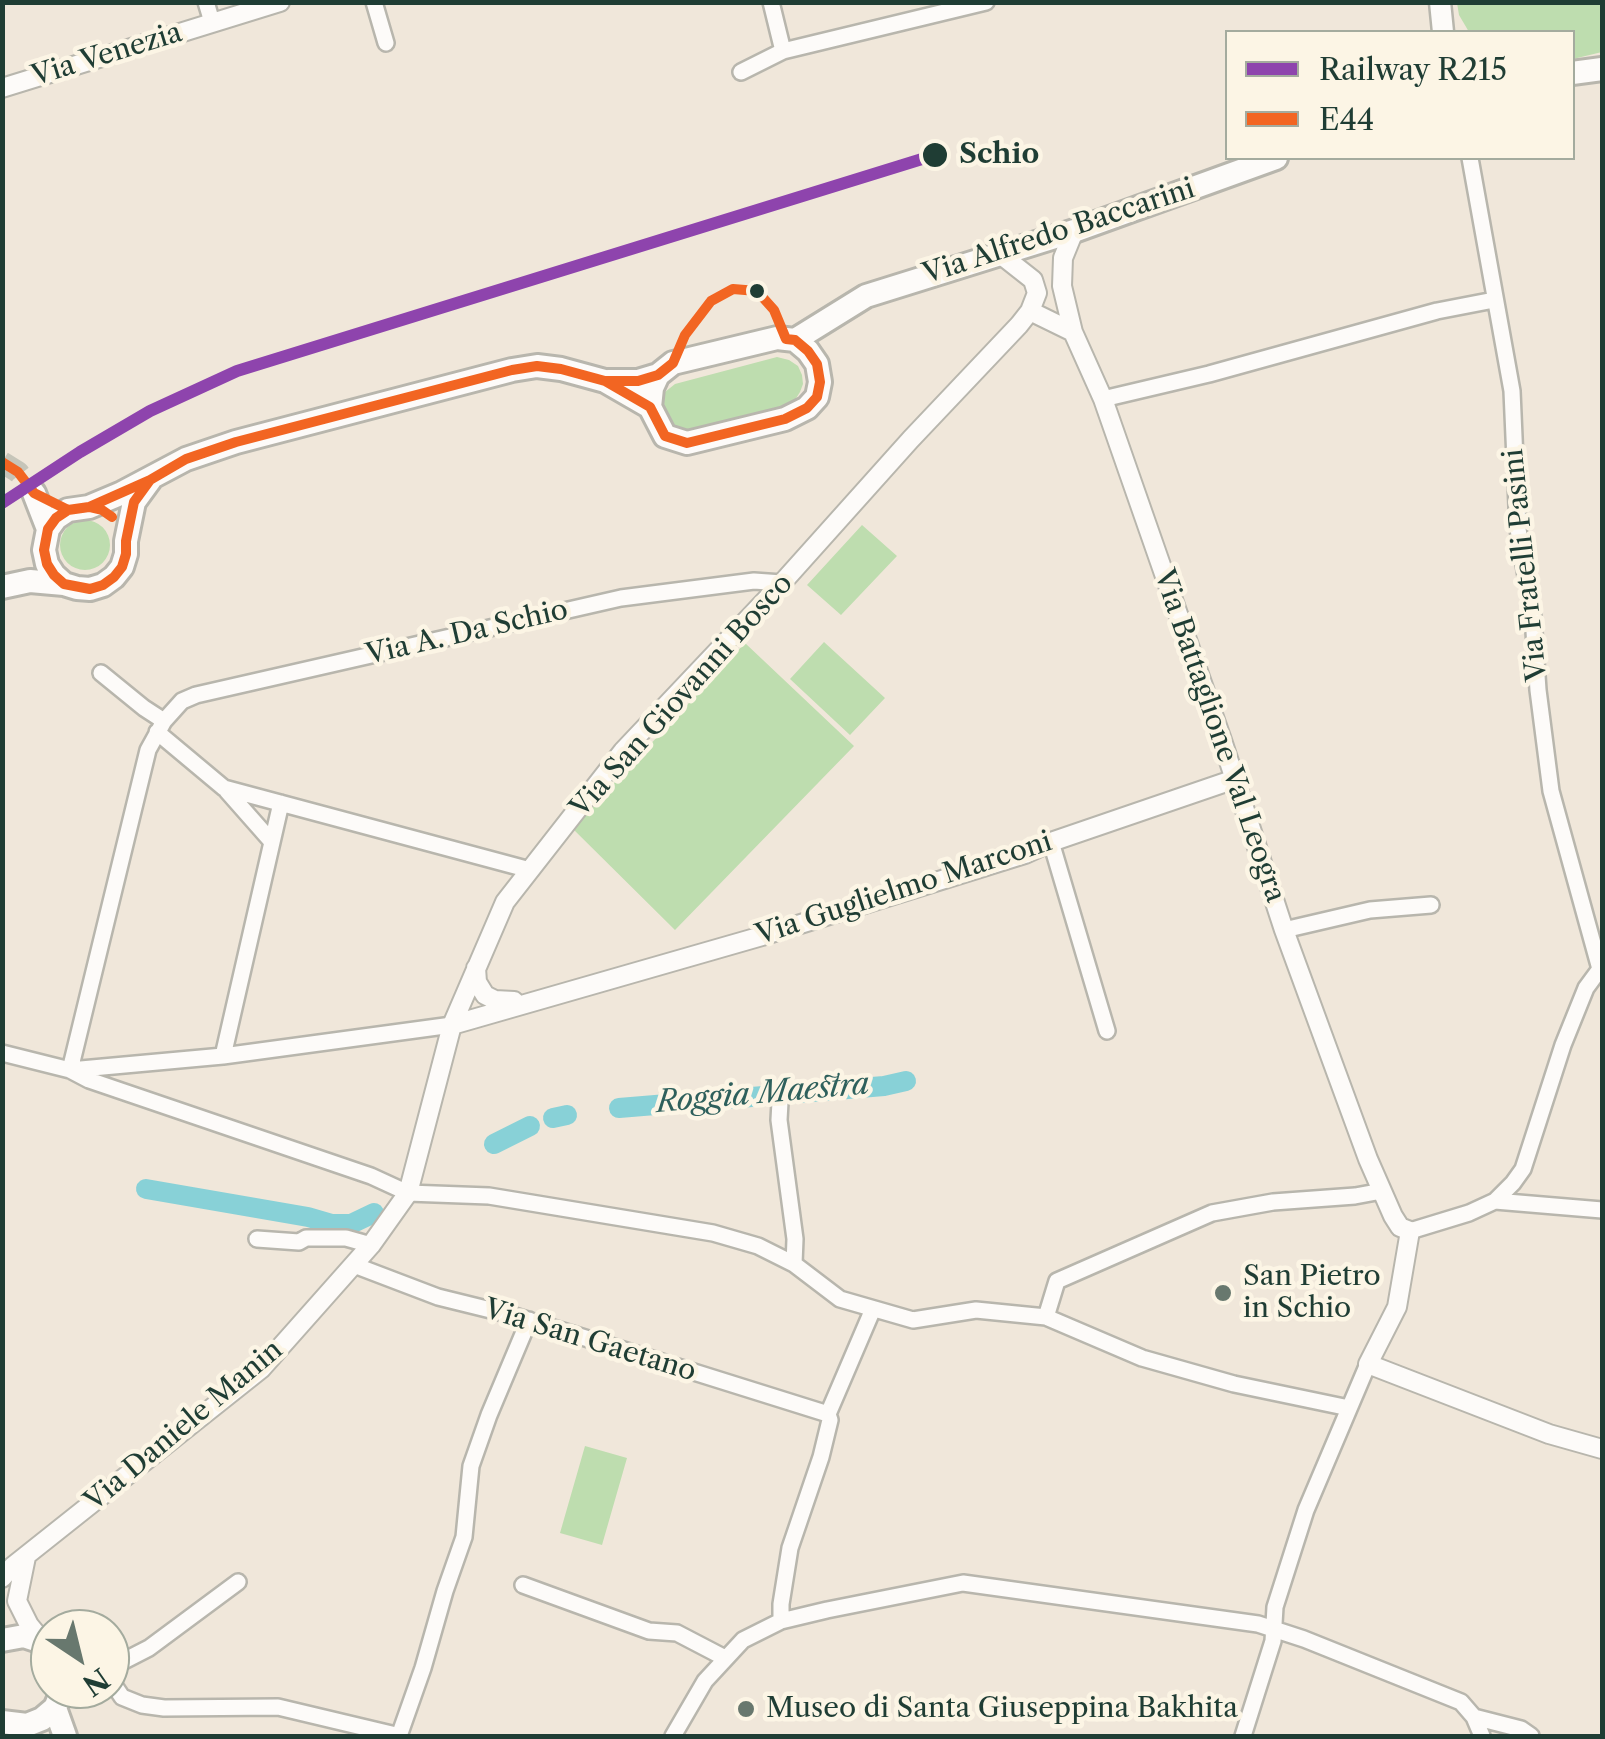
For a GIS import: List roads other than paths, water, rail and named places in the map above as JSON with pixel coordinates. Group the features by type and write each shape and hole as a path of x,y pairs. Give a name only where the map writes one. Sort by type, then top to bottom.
{"main road":[{"path":"1440,2 1443,30"},
{"path":"1575,73 1602,69"},
{"name":"Via Alfredo Baccarini","path":"605,382 638,381 666,369 777,338 795,340 866,296 1074,231 1270,160"},
{"name":"Via Alfredo Baccarini","path":"4,586 46,540 56,518 150,480 186,459 236,442 512,370 538,366 605,382 650,406 664,436 686,444 785,420 807,408 817,397 817,364 843,308"},
{"path":"795,340 817,364"},
{"path":"650,406 652,388 666,369"},
{"path":"4,586 30,581 90,589 114,578 126,554 134,502 150,480"},
{"path":"64,584 47,564 46,540 34,493 79,508 102,510 122,528 126,541"},
{"path":"2,1640 24,1636 30,1639"},
{"path":"21,1729 42,1719 50,1709"},
{"path":"60,1709 65,1736"}],"street":[{"name":"Via Venezia","path":"206,2 212,22"},
{"name":"Via Venezia","path":"2,88 280,2"},
{"path":"374,2 386,44"},
{"path":"771,2 783,51"},
{"path":"741,72 783,51 986,2"},
{"name":"Via Fratelli Pasini","path":"1470,160 1512,391 1518,528 1533,618 1551,790 1601,968"},
{"name":"Via Battaglione Val Leogra","path":"1074,231 1064,258 1062,286 1073,332 1102,399 1284,930 1368,1159 1400,1227 1410,1231"},
{"path":"1000,254 1033,280 1037,294 1030,311 1073,332"},
{"path":"1102,399 1209,374 1437,311 1494,300"},
{"name":"Via San Giovanni Bosco","path":"408,1192 452,1025 505,902 623,752 1030,311"},
{"name":"Via A. Da Schio","path":"161,726 173,708 196,695 602,603 754,581 782,584"},
{"path":"100,672 144,708 272,842"},
{"path":"70,1070 148,750 161,726"},
{"name":"Via Guglielmo Marconi","path":"452,1025 762,936 1026,854 1234,780"},
{"path":"224,788 530,870"},
{"path":"222,1056 281,802"},
{"path":"1051,842 1107,1031"},
{"path":"1284,930 1370,910 1431,905"},
{"name":"Via Guglielmo Marconi","path":"476,968 481,989 495,1000 511,1002 570,990"},
{"path":"1496,1201 1523,1168 1555,1066 1586,988 1601,968"},
{"path":"70,1070 222,1056 452,1025"},
{"path":"2,1054 70,1070 408,1192 489,1196 713,1233 758,1246 794,1264 840,1300 913,1320 976,1310 1046,1317 1142,1358 1234,1384 1349,1408"},
{"path":"780,1102 795,1238 794,1264"},
{"path":"1046,1317 1057,1282 1212,1213 1273,1202 1382,1191"},
{"name":"Via Daniele Manin","path":"2,1578 261,1369 371,1245 408,1192"},
{"path":"1243,1736 1270,1656 1275,1607 1306,1510 1396,1307 1410,1231 1496,1201 1602,1210"},
{"path":"256,1239 299,1242 306,1238 346,1238 371,1245"},
{"name":"Via San Gaetano","path":"354,1265 438,1297 530,1320 828,1414"},
{"path":"781,1621 790,1548 822,1457 828,1414 873,1309"},
{"path":"130,1701 164,1708 278,1707 400,1736 464,1537 471,1466 530,1320"},
{"path":"1368,1364 1549,1434 1602,1449"},
{"path":"26,1556 10,1596 30,1625"},
{"path":"130,1658 238,1582"},
{"path":"673,1736 705,1681 743,1640 781,1621 963,1583 1258,1624 1462,1702 1482,1736"},
{"path":"522,1585 650,1632 677,1633 725,1658"},
{"path":"1474,1717 1520,1728 1531,1736"}],"waterway":[{"name":"Roggia Maestra","path":"619,1108 906,1081"},
{"name":"Roggia Maestra","path":"553,1118 567,1115"},
{"name":"Roggia Maestra","path":"494,1144 530,1126"},
{"name":"Roggia Maestra","path":"146,1189 332,1224 351,1224 374,1213"}],"tunnel":[{"path":"2,462 18,472 34,493"}],"rail line":[{"name":"R215","path":"2,503 150,411 237,371 935,155"}],"place":[{"name":"Schio","path":"935,155"},
{"name":"San Pietro in Schio","path":"1223,1293"},
{"name":"Museo di Santa Giuseppina Bakhita","path":"746,1709"}]}
